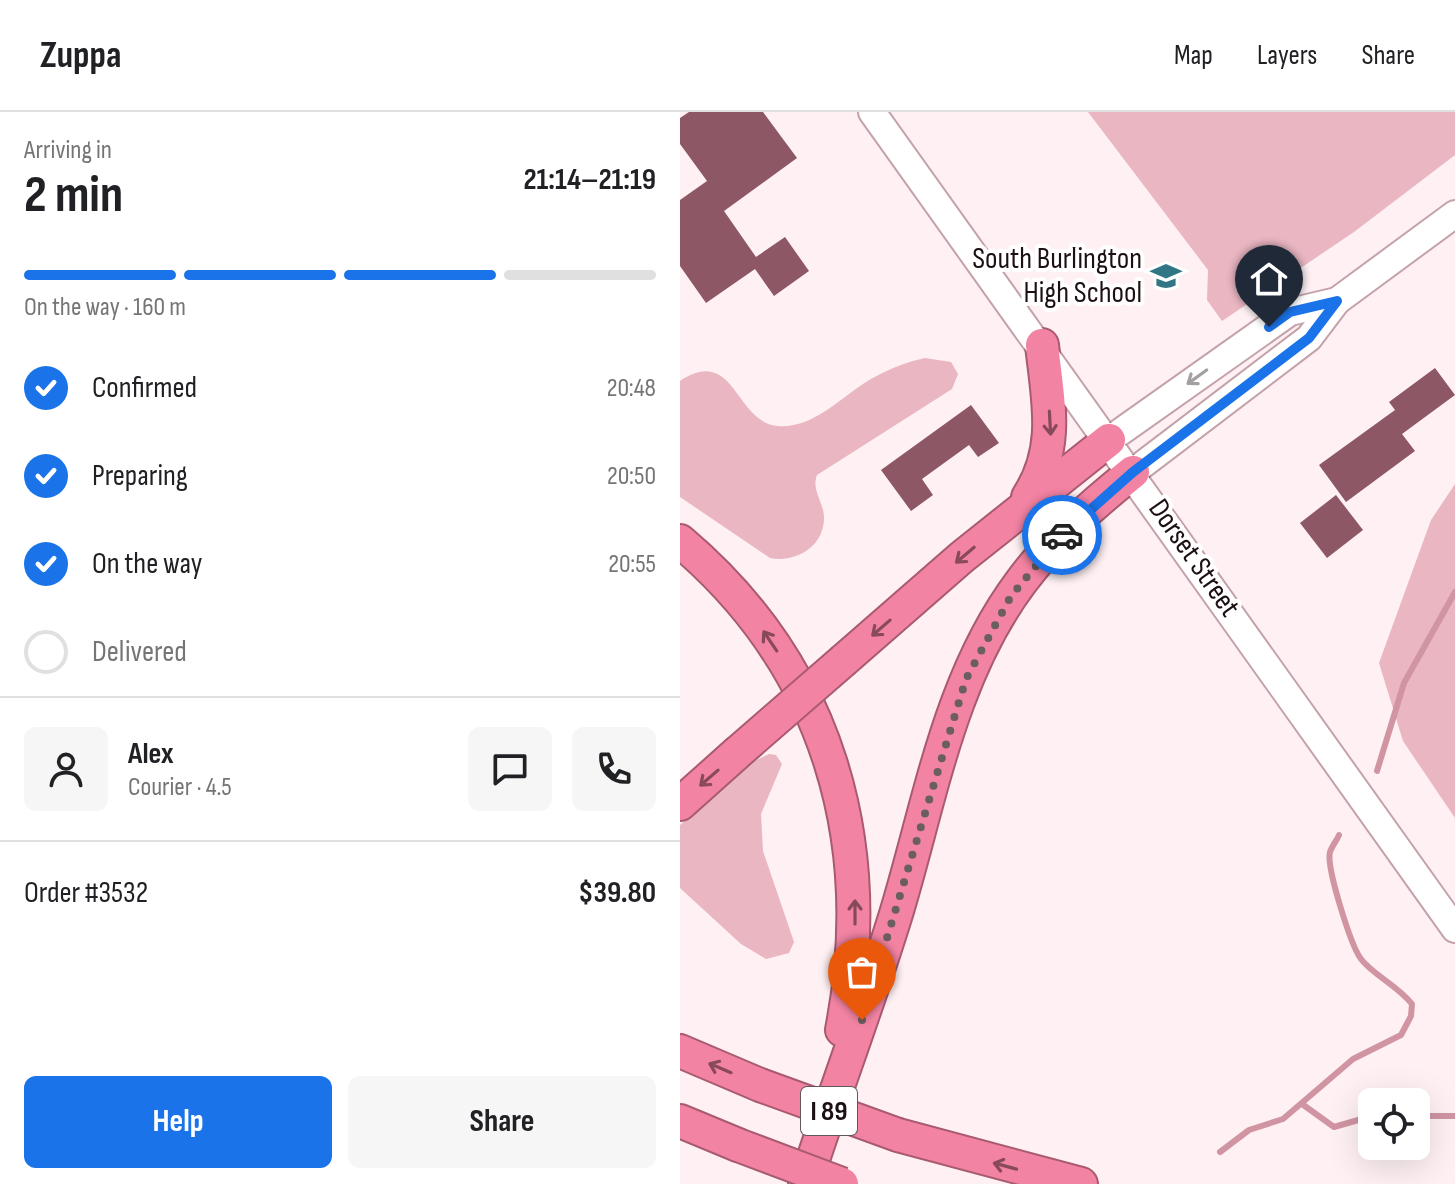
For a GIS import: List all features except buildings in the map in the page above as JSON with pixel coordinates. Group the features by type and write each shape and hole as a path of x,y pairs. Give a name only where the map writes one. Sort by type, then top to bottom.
{"highway":[{"path":"1013,515 1034,488 1048,455 1051,431 1042,345"},
{"path":"680,804 1013,515 1109,440"},
{"path":"805,1184 870,998 949,731 977,655 1030,570 1079,518 1133,472"},
{"path":"680,541 745,606 783,660 823,740 844,808 855,886 855,938 848,995 823,1127"},
{"name":"I 89","path":"680,1051 760,1085 898,1135 1081,1184"},
{"name":"I 89","path":"680,1121 842,1184"}],"main road":[{"name":"Dorset Street","path":"872,112 1133,472 1455,929"},
{"path":"1133,472 1309,338 1337,301 1455,214"},
{"path":"1109,440 1290,312 1337,301"}],"shaded area":[{"path":"1088,112 1455,112 1455,155 1354,232 1222,321 1207,300 1208,270"},
{"path":"925,358 951,362 958,374 952,389 817,475 823,528 814,545 806,551 789,558 770,558 680,497 680,381 698,372 712,372 724,378 751,412 763,421 789,426 812,419 878,375"},
{"path":"1455,484 1455,818 1403,741 1379,663 1431,520"},
{"path":"769,754 776,755 782,764 761,814 763,851 794,942 789,953 766,959 741,944 680,888 680,825 748,764"}],"waterway":[{"path":"1377,771 1404,683 1455,592"},
{"path":"1220,1152 1249,1130 1283,1119 1353,1059 1401,1035 1411,1016 1412,1004 1366,965 1351,939 1335,889 1330,860 1330,852 1339,835"},
{"path":"1302,1104 1334,1127 1358,1120"},
{"path":"1430,1116 1455,1116"}],"way so far":[{"path":"862,1020 966,679 989,632 1020,582 1062,535"}],"place":[{"name":"South Burlington High School","path":"1166,276"}],"route":[{"path":"1062,535 1102,496 1309,338 1337,301 1290,312 1269,327"}]}
